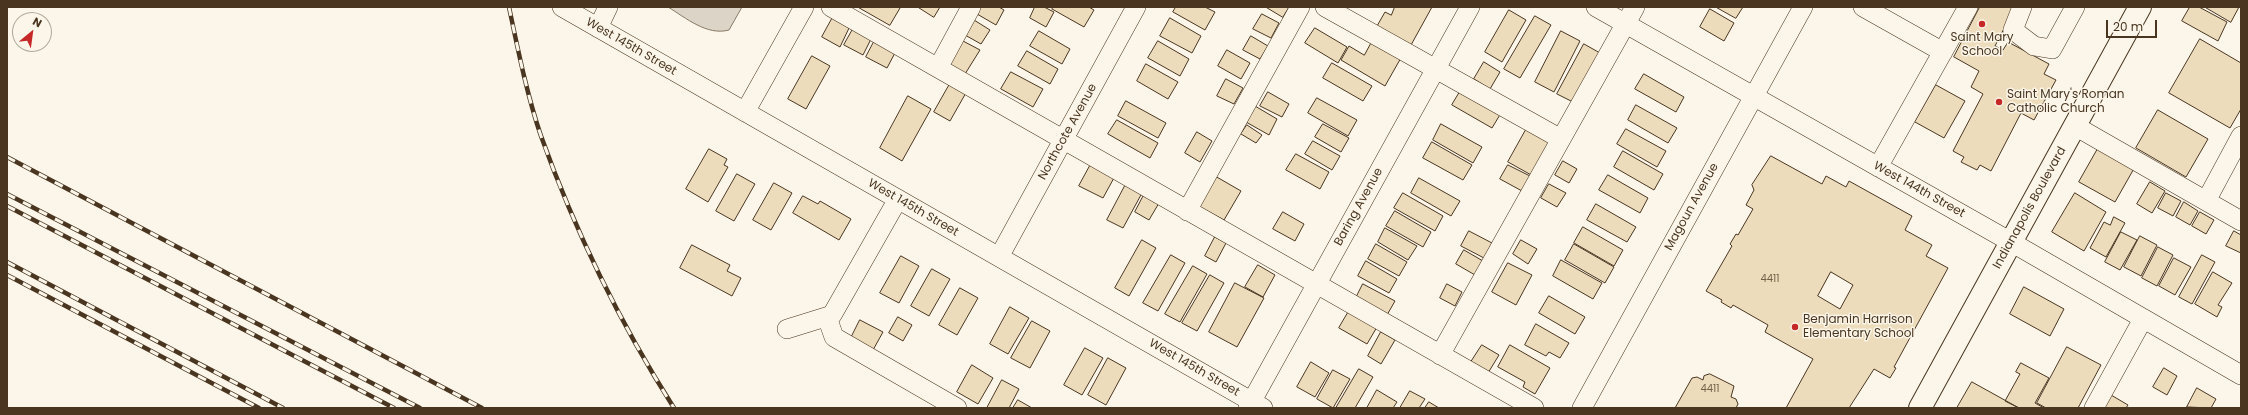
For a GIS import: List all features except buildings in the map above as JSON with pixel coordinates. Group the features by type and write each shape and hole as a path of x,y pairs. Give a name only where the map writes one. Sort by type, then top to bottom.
{"main road":[{"name":"Indianapolis Boulevard","path":"1920,408 2140,7"}],"street":[{"name":"West 145th Street","path":"562,7 999,257 1254,406"},
{"path":"598,28 608,7"},
{"path":"745,112 804,7"},
{"path":"831,7 1534,408"},
{"path":"938,68 971,7"},
{"name":"Northcote Avenue","path":"999,257 1136,7"},
{"path":"1187,211 1300,7"},
{"path":"1326,7 1561,139"},
{"name":"Baring Avenue","path":"1254,406 1316,285 1470,7"},
{"name":"West 144th Street","path":"1596,7 2011,242 2241,375"},
{"path":"1440,355 1635,7"},
{"name":"Magoun Avenue","path":"1582,408 1803,7"},
{"path":"1863,7 1943,52"},
{"path":"1878,167 1968,7"},
{"path":"2022,7 2012,30 2034,46 2052,49 2075,7"},
{"path":"2075,126 2241,222"},
{"path":"2206,201 2241,136"},
{"path":"787,329 827,317 835,310 898,199"},
{"path":"827,317 834,337 957,408"},
{"path":"2094,408 2143,319"}],"shaded area":[{"path":"668,7 742,7 729,30 721,31 697,25"}],"railway":[{"path":"509,7 531,105 554,171 584,241 617,310 674,408"},
{"path":"7,157 482,408"},
{"path":"7,194 420,408"},
{"path":"7,206 394,408"},
{"path":"7,262 283,408"},
{"path":"7,275 259,408"}],"place":[{"name":"Saint Mary School","path":"1982,24"},
{"name":"Saint Mary's Roman Catholic Church","path":"1999,102"},
{"name":"Benjamin Harrison Elementary School","path":"1795,327"}]}
